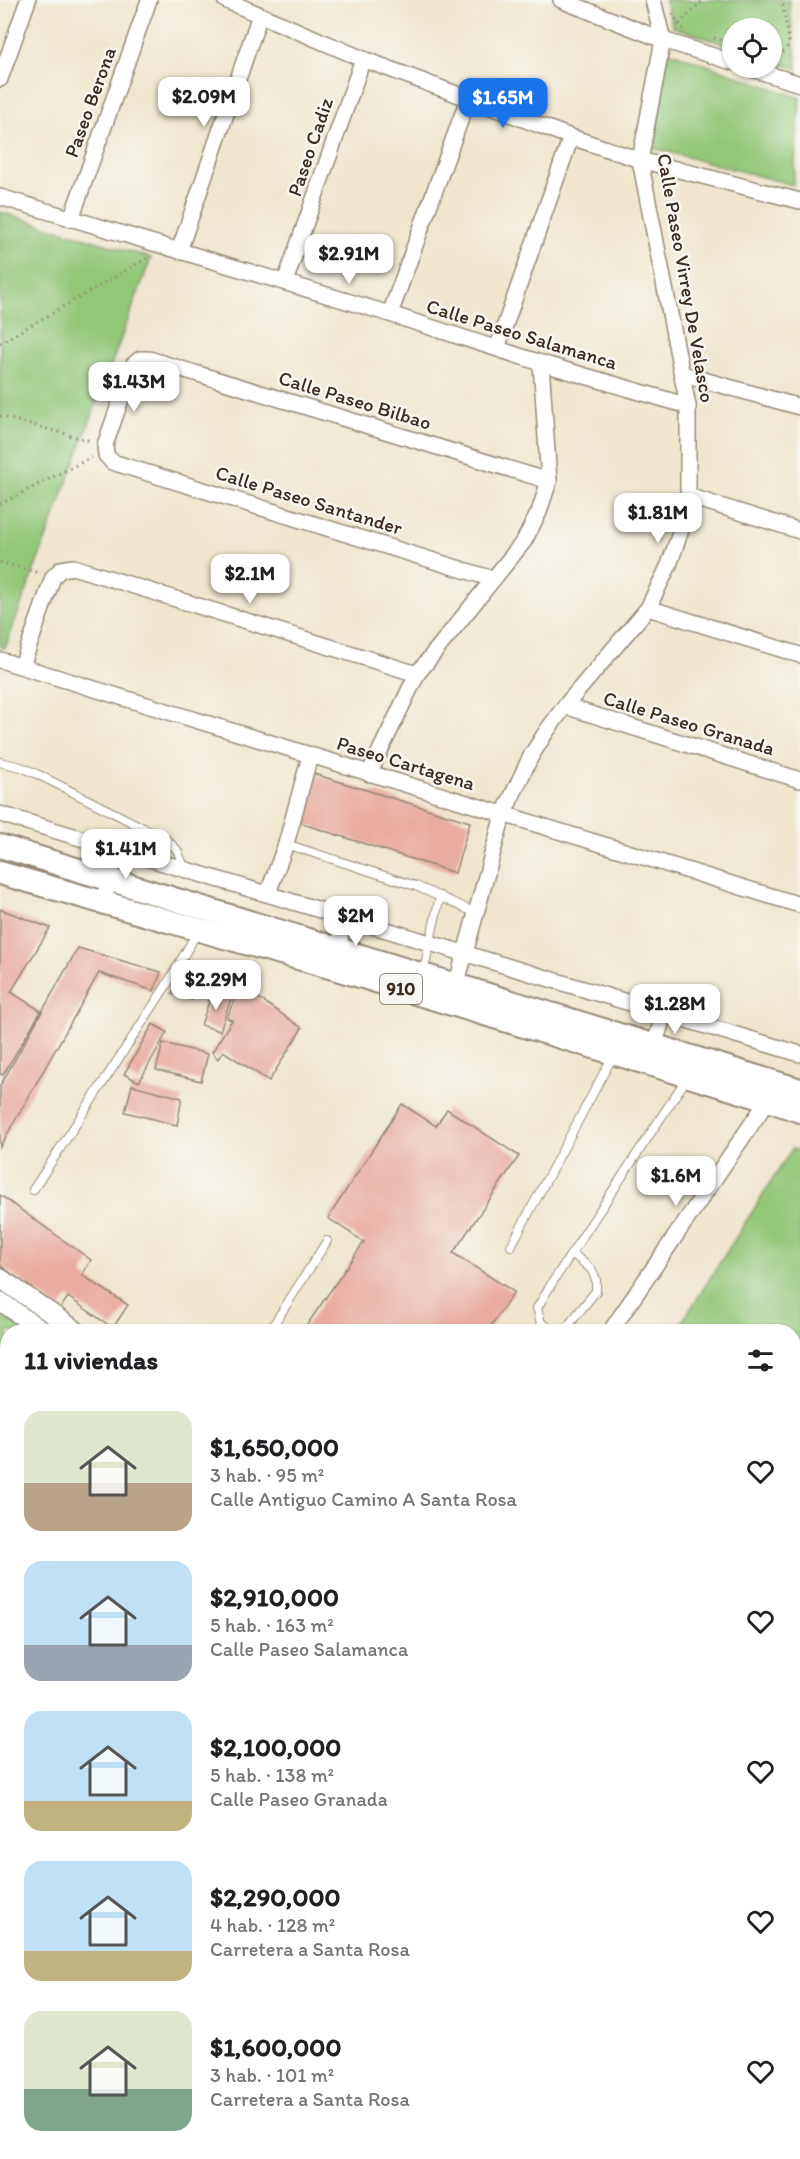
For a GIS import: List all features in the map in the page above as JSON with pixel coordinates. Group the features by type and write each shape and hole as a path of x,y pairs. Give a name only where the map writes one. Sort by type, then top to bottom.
{"main road":[{"name":"910","path":"0,846 109,880 203,920 453,995 654,1046 800,1090"},
{"name":"910","path":"0,873 103,903 203,920"},
{"name":"910","path":"453,995 615,1053 800,1111"}],"street":[{"path":"0,80 28,0"},
{"name":"Paseo Berona","path":"71,219 149,0"},
{"path":"225,0 363,59 571,136 640,160 800,201"},
{"path":"561,0 663,40 722,59"},
{"path":"653,0 663,40"},
{"path":"172,249 260,15"},
{"name":"Calle Paseo Virrey De Velasco","path":"453,995 503,814 531,756 565,706 648,608 669,565 682,527 688,496 688,406 640,160 663,40"},
{"name":"Paseo Cadiz","path":"285,282 363,59"},
{"path":"781,78 800,84"},
{"path":"390,314 468,99"},
{"path":"497,348 571,136"},
{"name":"Calle Paseo Salamanca","path":"0,197 688,406"},
{"name":"Calle Paseo Bilbao","path":"108,452 133,365 140,359 149,359 549,481"},
{"path":"369,774 417,674 524,541 539,512 549,481 541,363"},
{"path":"682,374 800,406"},
{"name":"Calle Paseo Santander","path":"108,452 493,579"},
{"path":"688,496 800,531"},
{"path":"22,666 53,578 62,569 73,567 417,674"},
{"path":"648,608 800,655"},
{"name":"Paseo Cartagena","path":"0,660 800,905"},
{"name":"Calle Paseo Granada","path":"565,706 800,780"},
{"path":"268,893 286,844 310,756"},
{"path":"0,814 800,1054"},
{"path":"103,903 117,850"},
{"path":"335,959 345,918"},
{"path":"654,1046 664,1014"},
{"path":"615,1324 768,1100"},
{"path":"0,1278 66,1324"},
{"path":"0,1301 33,1324"}],"lane":[{"path":"0,762 37,774 167,840 177,850 185,869"},
{"path":"286,844 416,886 476,913"},
{"path":"420,985 440,896"},
{"path":"33,1190 166,986 203,920"},
{"path":"511,1246 615,1053"},
{"path":"543,1324 537,1308 688,1076"},
{"path":"274,1324 327,1241"},
{"path":"569,1324 596,1291 596,1279 591,1269 573,1254"}],"path":[{"path":"678,24 703,0"},
{"path":"782,0 789,42 782,52"},
{"path":"672,6 678,24 690,32"},
{"path":"711,38 722,41"},
{"path":"0,343 172,249"},
{"path":"0,416 108,452"},
{"path":"0,504 108,452"},
{"path":"0,562 53,578"}],"green space":[{"path":"665,0 789,0 797,69 782,64 782,18 722,18 722,44 673,27"},
{"path":"668,51 722,70 722,78 744,78 800,98 793,185 653,148"},
{"path":"0,212 151,258 5,648 0,646"},
{"path":"792,1149 800,1151 800,1324 681,1324"},
{"path":"0,1313 16,1324 0,1324"}],"building":[{"path":"311,773 470,822 455,873 297,822"},
{"path":"0,909 50,928 11,992 41,1011 3,1075 0,1074"},
{"path":"78,948 161,972 154,991 99,973 0,1147 0,1086"},
{"path":"182,964 205,972 192,1000 172,994"},
{"path":"213,990 232,996 220,1031 201,1025"},
{"path":"236,995 257,997 302,1028 269,1081 223,1051 218,1059 212,1052 232,1020 227,1018"},
{"path":"153,1024 167,1032 139,1082 124,1074"},
{"path":"163,1043 208,1054 201,1081 156,1070"},
{"path":"132,1085 182,1098 177,1125 125,1112"},
{"path":"402,1104 436,1126 447,1109 519,1156 453,1253 514,1292 492,1324 308,1324 364,1242 328,1218"},
{"path":"0,1195 91,1260 82,1275 128,1305 116,1324 107,1324 68,1297 60,1309 0,1265"}]}
